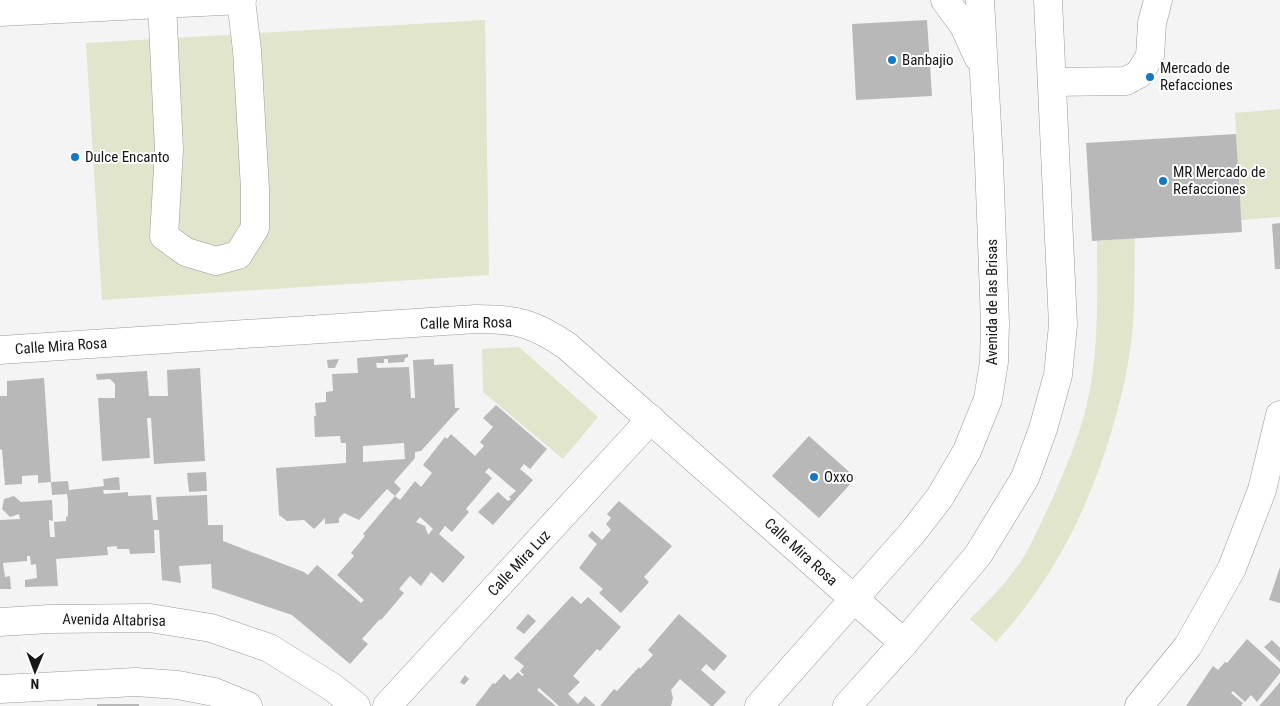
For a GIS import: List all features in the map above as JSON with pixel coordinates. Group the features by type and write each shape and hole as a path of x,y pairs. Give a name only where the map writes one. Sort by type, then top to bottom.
{"street":[{"path":"0,12 162,3 242,0 247,50 255,189 254,228 238,255 216,262 186,252 164,236 169,150 162,3"},
{"path":"945,0 964,26 983,67"},
{"name":"Avenida de las Brisas","path":"759,706 913,532 940,497 967,451 988,399 994,362 995,323 980,0"},
{"path":"847,706 904,643 978,555 1025,478 1043,429 1058,375 1063,325 1048,0"},
{"path":"1052,82 1126,81 1139,74 1150,56 1152,23 1158,0"},
{"name":"Calle Mira Rosa","path":"0,350 466,320 511,320 527,324 545,332 567,346 904,643"},
{"path":"1139,706 1188,646 1232,568 1271,492 1280,415"},
{"name":"Calle Mira Luz","path":"386,706 651,419"},
{"name":"Avenida Altabrisa","path":"0,622 49,619 150,618 211,628 269,648 332,687 356,706"},
{"path":"0,688 136,682 178,685 214,692 248,706"}],"green space":[{"path":"485,20 489,275 102,300 86,43"},
{"path":"1280,109 1280,217 1241,220 1235,113"},
{"path":"1135,238 1134,315 1130,351 1114,423 1104,454 1082,512 1068,540 1036,592 996,642 970,619 1000,588 1023,558 1070,458 1082,424 1090,389 1095,352 1097,241"},
{"path":"519,347 598,417 563,459 483,392 482,349"}],"building":[{"name":"Banbajio","path":"927,20 932,96 856,100 852,24"},
{"name":"MR Mercado de Refacciones","path":"1236,134 1242,232 1092,241 1086,143"},
{"path":"1280,223 1280,269 1275,269 1272,224"},
{"path":"408,354 404,362 388,363 388,359 384,359 384,363 376,363 377,368 409,367 411,398 415,398 413,360 434,359 434,365 453,364 455,408 460,408 421,451 415,452 415,458 394,482 401,489 395,496 387,489 359,520 344,513 339,518 339,523 325,524 325,518 314,529 304,520 287,521 279,515 276,468 346,463 346,443 341,443 340,436 315,437 315,403 326,402 326,392 333,391 332,374 358,373 357,358","holes":["404,443 405,459 363,462 363,446"]},
{"path":"339,359 335,368 328,368 327,360"},
{"path":"200,368 205,461 154,464 151,418 147,418 150,458 102,461 98,398 115,398 115,384 110,379 97,380 96,374 147,371 149,396 168,396 167,370"},
{"path":"44,378 51,482 38,483 38,475 22,476 22,484 5,485 2,450 0,449 0,396 7,396 7,381"},
{"path":"496,405 547,449 530,469 524,464 520,469 533,480 493,525 478,512 498,492 508,501 511,499 509,497 516,491 489,468 485,472 492,478 466,509 469,512 452,532 445,526 439,534 465,557 443,583 431,572 421,586 410,576 399,589 404,593 362,639 368,644 350,664 292,615 212,588 211,564 179,566 181,583 162,580 159,530 154,530 155,553 130,554 129,549 117,549 117,546 107,547 108,555 56,559 58,586 25,587 25,580 37,578 36,564 31,565 30,556 27,556 27,561 3,563 5,577 10,576 11,589 0,589 0,520 20,519 19,514 10,517 2,509 4,499 14,496 21,502 52,500 53,521 49,520 50,537 55,537 54,522 66,521 68,501 67,494 52,495 51,482 68,481 69,490 104,486 103,479 119,477 120,490 103,490 104,494 128,492 128,496 151,495 153,520 158,520 156,497 207,495 208,525 223,525 223,541 308,575 317,565 361,603 364,600 337,575 354,556 351,553 365,536 363,534 395,496 400,500 415,481 421,487 432,473 423,465 445,437 447,439 451,434 475,456 484,446 480,442 493,427 483,418","holes":["420,517 433,529 428,535 425,526 416,522"]},
{"name":"Oxxo","path":"809,436 856,478 819,518 772,476"},
{"path":"206,472 207,491 189,492 187,473"},
{"path":"619,501 672,546 644,577 649,582 621,613 599,593 603,589 579,568 597,544 588,536 592,531 602,540 611,530 606,524 611,518 607,514"},
{"path":"1280,567 1280,603 1269,600"},
{"path":"572,596 581,604 588,597 621,627 600,651 597,649 573,676 580,682 568,694 578,704 585,696 596,706 559,706 539,688 537,690 556,706 475,706 493,683 495,684 504,674 510,680 518,672 522,676 524,675 520,671 524,666 514,658"},
{"path":"528,614 536,621 524,634 516,628"},
{"path":"679,614 727,656 714,671 706,664 701,670 726,692 711,706 680,679 671,690 673,698 671,706 600,706 614,689 617,691 653,655 648,650"},
{"path":"1247,639 1280,669 1280,673 1257,702 1251,695 1245,702 1233,691 1231,693 1243,703 1241,706 1186,706 1213,666 1218,670 1225,662 1227,663"},
{"path":"1272,640 1280,648 1280,662 1264,647"},
{"path":"465,675 469,679 464,685 460,682"},
{"path":"1280,682 1280,706 1259,706 1270,694"},
{"path":"97,704 139,704 139,706 97,706"}],"place":[{"name":"Banbajio","path":"892,60"},
{"name":"Mercado de Refacciones","path":"1150,77"},
{"name":"Dulce Encanto","path":"75,157"},
{"name":"MR Mercado de Refacciones","path":"1163,181"},
{"name":"Oxxo","path":"814,477"}]}
